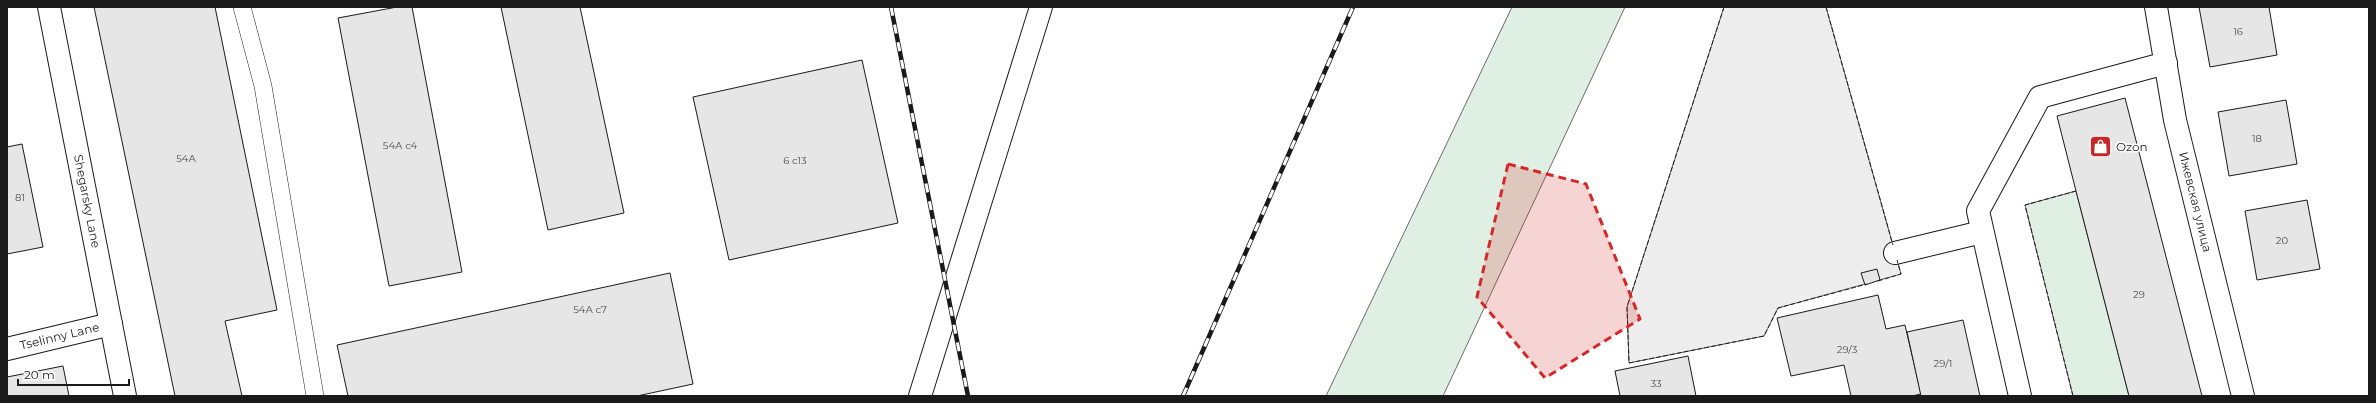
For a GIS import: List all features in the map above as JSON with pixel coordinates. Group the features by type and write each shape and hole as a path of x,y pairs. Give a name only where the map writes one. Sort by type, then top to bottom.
{"street":[{"name":"Shegarsky Lane","path":"49,7 125,396"},
{"path":"920,396 1042,7"},
{"name":"Ижевская улица","path":"2156,7 2175,120 2243,396"},
{"path":"2020,396 1978,211 2040,97 2166,63"},
{"path":"1895,253 1982,232"},
{"name":"Tselinny Lane","path":"7,349 111,324"}],"lane":[{"path":"242,7 263,86 315,396"}],"highlighted area":[{"path":"1508,164 1586,184 1640,319 1545,378 1477,297"}],"green space":[{"path":"1512,7 1625,7 1443,396 1326,396"},
{"path":"2076,191 2129,396 2073,396 2025,205"}],"shaded area":[{"path":"1724,7 1826,7 1901,274 1778,308 1764,336 1629,363 1627,307"}],"building":[{"path":"94,7 215,7 277,310 225,321 242,396 175,396"},
{"path":"397,7 412,7 462,272 389,286 338,18"},
{"path":"501,7 580,7 624,213 548,230"},
{"path":"2199,7 2269,7 2277,55 2210,67"},
{"path":"862,60 898,223 729,260 693,97"},
{"path":"2125,98 2202,396 2129,396 2076,191 2057,116"},
{"path":"2286,100 2297,164 2229,176 2218,112"},
{"path":"22,144 43,247 7,254 7,147"},
{"path":"2307,200 2320,269 2257,280 2245,211"},
{"path":"1877,269 1880,280 1865,285 1861,273"},
{"path":"670,273 693,384 637,396 348,396 337,345"},
{"path":"1878,295 1886,329 1905,325 1921,394 1912,396 1851,396 1844,365 1791,376 1777,318"},
{"path":"1963,320 1980,396 1921,396 1907,332"},
{"path":"1688,356 1696,396 1620,396 1615,371"},
{"path":"63,366 69,396 7,396 7,377"}],"railway":[{"path":"891,7 968,396"},
{"path":"1183,396 1353,7"}],"fence":[{"path":"1724,7 1627,307 1629,363 1764,336 1778,308 1867,284"},
{"path":"1826,7 1893,245"},
{"path":"2073,396 2025,205 2076,191"},
{"path":"1878,281 1901,274 1897,260"}],"place":[{"name":"Ozon","path":"2100,147"}]}
